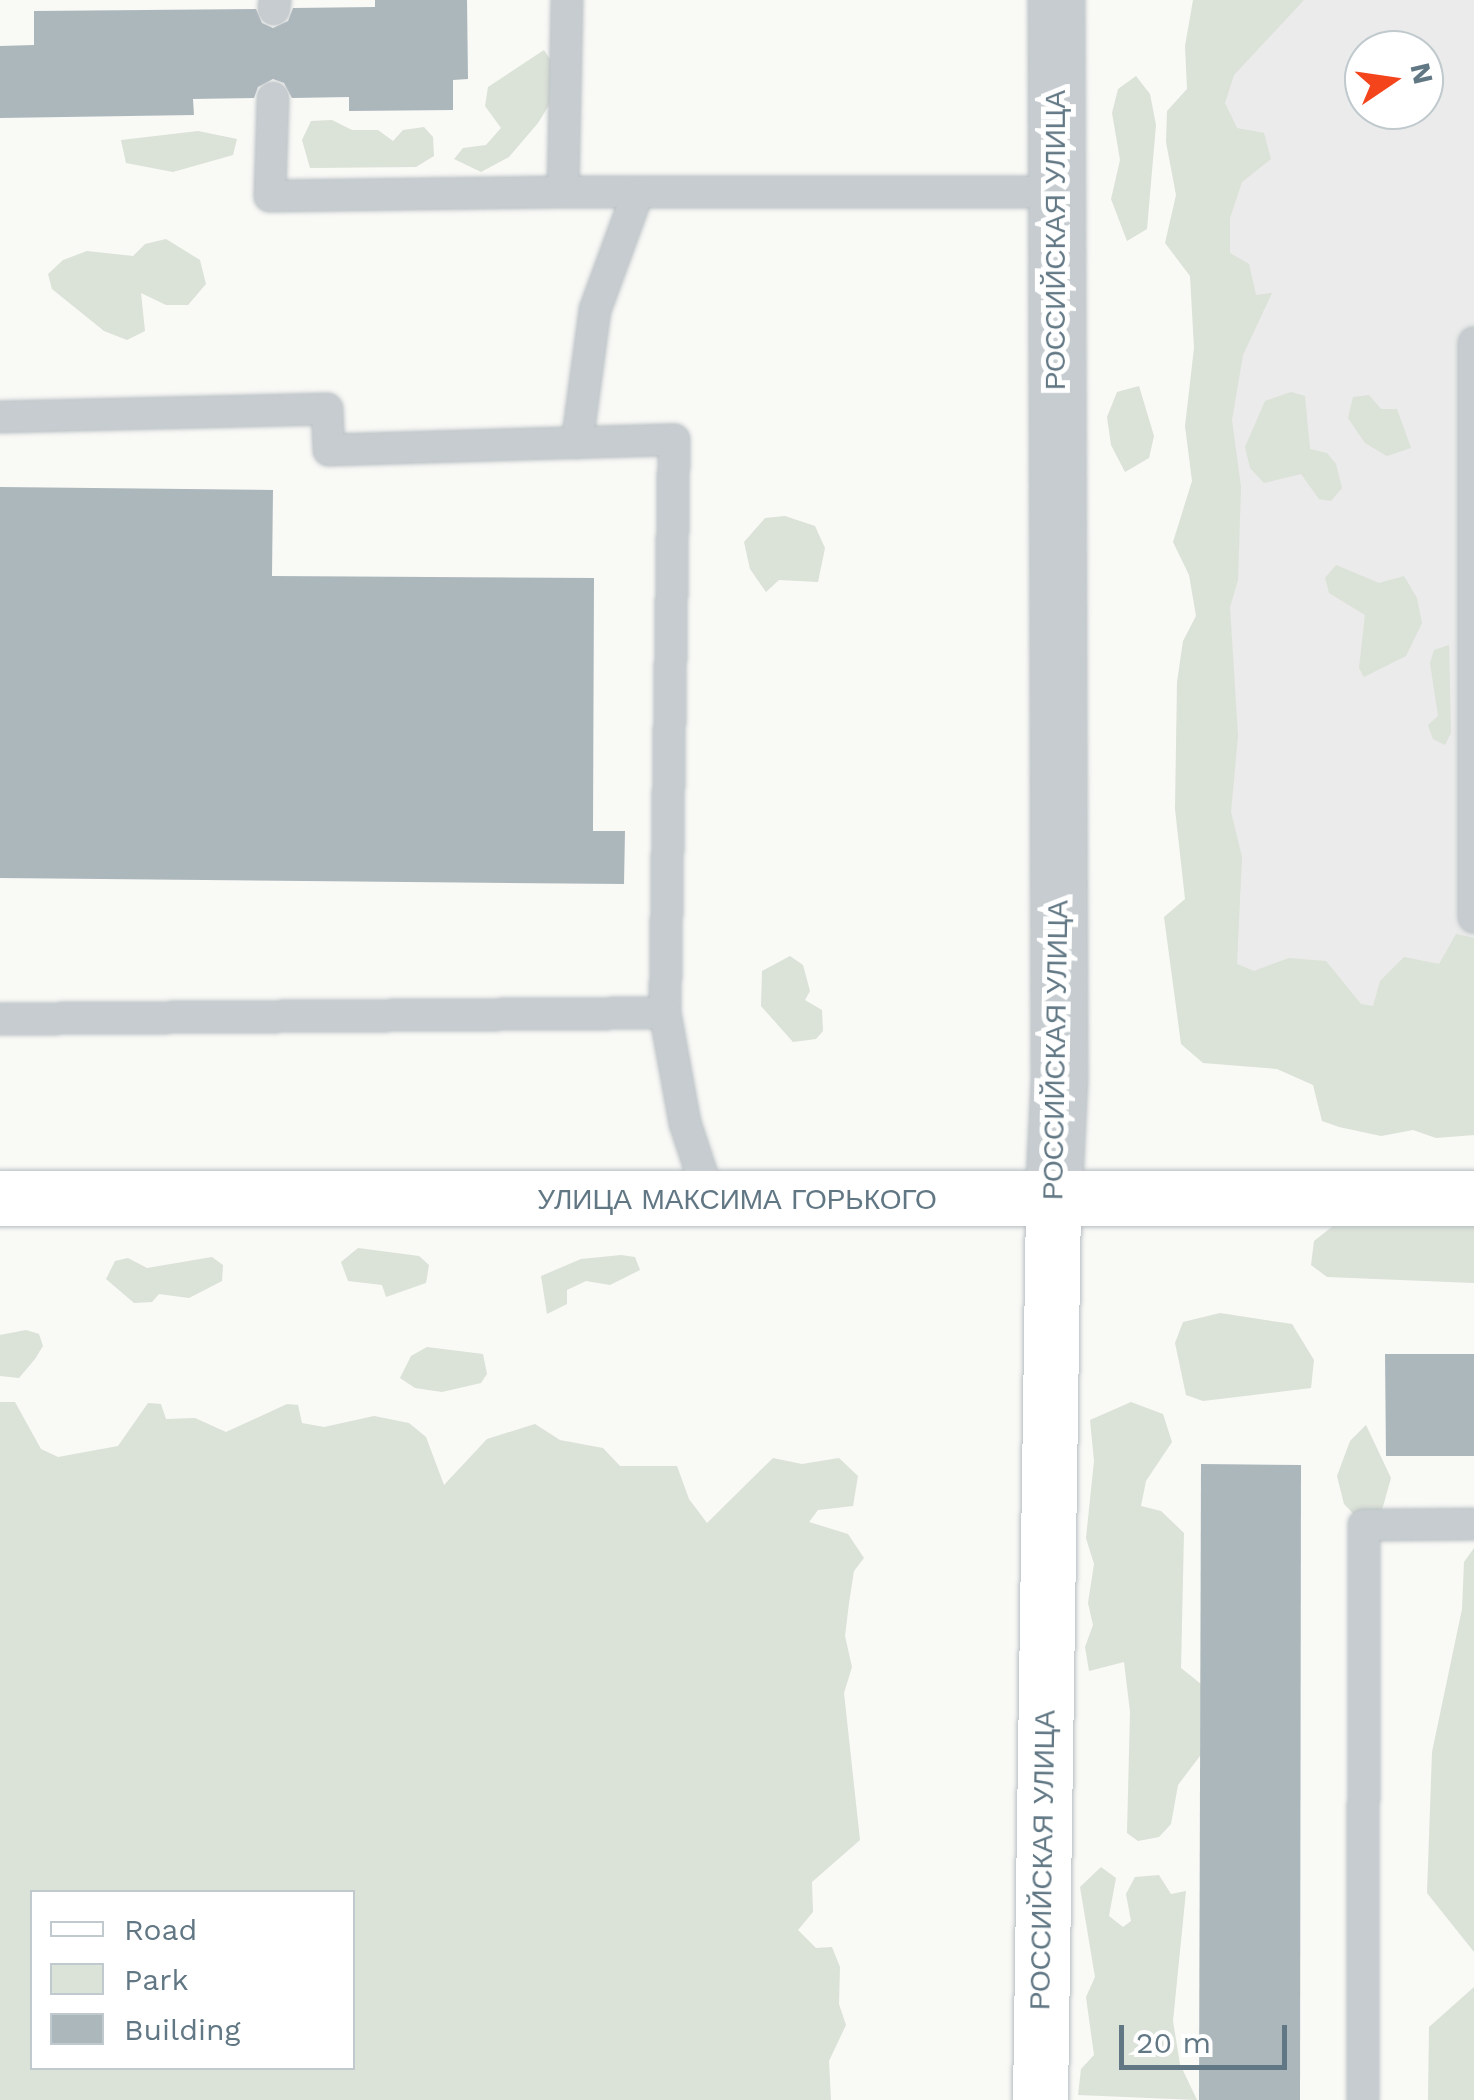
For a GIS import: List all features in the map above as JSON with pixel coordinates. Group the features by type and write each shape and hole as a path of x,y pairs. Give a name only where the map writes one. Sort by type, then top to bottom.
{"main road":[{"name":"УЛИЦА МАКСИМА ГОРЬКОГО","path":"0,1198 1053,1202 1169,1194 1474,1198"},
{"name":"РОССИЙСКАЯ УЛИЦА","path":"1040,2100 1053,1202"}],"street":[{"name":"РОССИЙСКАЯ УЛИЦА","path":"1053,1202 1059,1078 1056,0"}],"lane":[{"path":"564,192 567,0"},
{"path":"273,98 270,196 1054,192"},
{"path":"577,443 595,310 637,195"},
{"path":"1474,343 1474,917"},
{"path":"0,417 327,409 329,450 674,440 664,1012 685,1123 710,1199"},
{"path":"0,1019 664,1012"},
{"path":"1363,2100 1364,1525 1474,1524"}],"shaded area":[{"path":"1215,0 1474,0 1474,1045 1223,1042"}],"green space":[{"path":"1193,0 1304,0 1234,75 1225,103 1237,128 1264,133 1271,159 1242,182 1230,218 1230,253 1249,264 1256,295 1272,293 1243,355 1232,420 1241,487 1238,580 1230,607 1238,736 1231,812 1242,857 1237,964 1254,971 1289,958 1326,961 1361,1004 1373,1006 1380,981 1404,957 1439,964 1456,934 1474,938 1474,1135 1436,1138 1413,1130 1381,1136 1339,1127 1322,1121 1313,1085 1277,1069 1203,1063 1181,1044 1164,917 1185,899 1175,809 1177,682 1183,641 1196,616 1189,575 1173,542 1192,481 1185,426 1194,348 1190,276 1165,243 1176,195 1166,142 1167,111 1187,89 1185,46"},
{"path":"544,50 555,67 551,102 538,123 509,157 481,172 454,159 463,148 486,145 501,128 485,106 488,87"},
{"path":"1136,76 1150,94 1156,125 1147,229 1127,241 1111,199 1120,160 1112,113 1118,89"},
{"path":"332,120 352,130 378,130 393,141 403,130 424,127 433,137 434,156 416,167 310,168 302,140 311,121"},
{"path":"198,131 237,139 233,155 173,172 126,163 121,140"},
{"path":"166,239 200,260 206,284 188,305 166,305 141,293 145,331 127,340 104,331 52,289 48,274 63,260 87,251 133,256 145,244"},
{"path":"1139,386 1154,436 1149,458 1125,472 1111,445 1107,417 1117,392"},
{"path":"1291,392 1305,396 1310,449 1327,453 1336,464 1342,488 1331,501 1319,499 1301,474 1264,483 1250,468 1245,447 1265,401"},
{"path":"1369,395 1381,409 1397,409 1411,448 1387,456 1365,443 1348,418 1353,397"},
{"path":"785,516 815,526 825,548 818,582 779,580 766,592 750,569 744,542 765,518"},
{"path":"1336,565 1379,583 1404,576 1417,598 1422,623 1406,656 1364,677 1359,668 1365,615 1329,593 1325,578"},
{"path":"1449,645 1451,733 1445,745 1433,739 1428,725 1438,716 1430,663 1434,650"},
{"path":"790,956 803,965 810,991 805,1000 822,1010 823,1031 816,1039 793,1042 761,1006 762,971"},
{"path":"1474,1199 1474,1283 1327,1277 1311,1265 1314,1241 1338,1222"},
{"path":"358,1248 419,1256 429,1265 426,1283 386,1297 382,1285 348,1281 341,1262"},
{"path":"212,1257 223,1265 222,1281 189,1298 159,1294 152,1302 134,1303 106,1279 115,1261 128,1258 147,1268"},
{"path":"635,1257 640,1270 610,1285 586,1281 567,1290 567,1304 547,1314 541,1276 581,1259"},
{"path":"1220,1313 1292,1324 1314,1360 1311,1388 1203,1401 1186,1395 1175,1343 1183,1322"},
{"path":"26,1330 39,1334 43,1346 19,1378 0,1376 0,1335"},
{"path":"427,1347 483,1354 487,1374 481,1383 442,1392 415,1388 400,1378 411,1356"},
{"path":"0,1402 15,1402 41,1449 58,1457 118,1446 148,1403 161,1404 166,1419 195,1418 226,1432 287,1404 298,1405 302,1423 324,1427 374,1416 409,1423 426,1437 444,1485 487,1439 535,1424 560,1440 603,1448 620,1466 677,1466 689,1499 707,1523 773,1458 802,1464 839,1458 858,1476 853,1506 818,1510 809,1522 848,1534 864,1558 854,1571 849,1603 845,1636 852,1667 844,1693 860,1840 812,1882 813,1912 798,1930 816,1948 832,1947 840,1967 839,2004 846,2025 829,2061 831,2100 0,2100"},
{"path":"1131,1402 1163,1414 1172,1442 1146,1481 1141,1506 1161,1511 1184,1533 1181,1668 1201,1684 1200,1756 1178,1785 1171,1824 1159,1837 1138,1841 1127,1833 1130,1712 1124,1662 1089,1671 1085,1647 1093,1625 1088,1603 1094,1564 1086,1538 1094,1461 1090,1420"},
{"path":"1366,1425 1391,1478 1380,1517 1364,1525 1344,1504 1337,1476 1350,1441"},
{"path":"1474,1548 1474,1952 1427,1893 1432,1752 1462,1609 1464,1562"},
{"path":"1101,1867 1116,1878 1109,1916 1123,1927 1131,1921 1126,1894 1135,1877 1159,1875 1171,1894 1186,1891 1173,2021 1180,2064 1197,2100 1078,2095 1081,2069 1094,2055 1086,1997 1095,1977 1080,1887"},
{"path":"1474,1987 1474,2100 1428,2100 1429,2027"}],"building":[{"path":"375,0 467,0 468,79 453,80 453,110 349,111 349,97 292,98 284,83 273,79 258,87 254,98 193,99 194,115 0,118 0,46 34,45 34,11 256,9 262,23 273,28 288,21 293,8 375,7"},
{"path":"0,487 273,490 272,576 594,578 593,831 625,831 624,884 0,878"},
{"path":"1385,1354 1474,1354 1474,1456 1386,1456"},
{"path":"1201,1464 1301,1465 1300,2100 1199,2100"}]}
